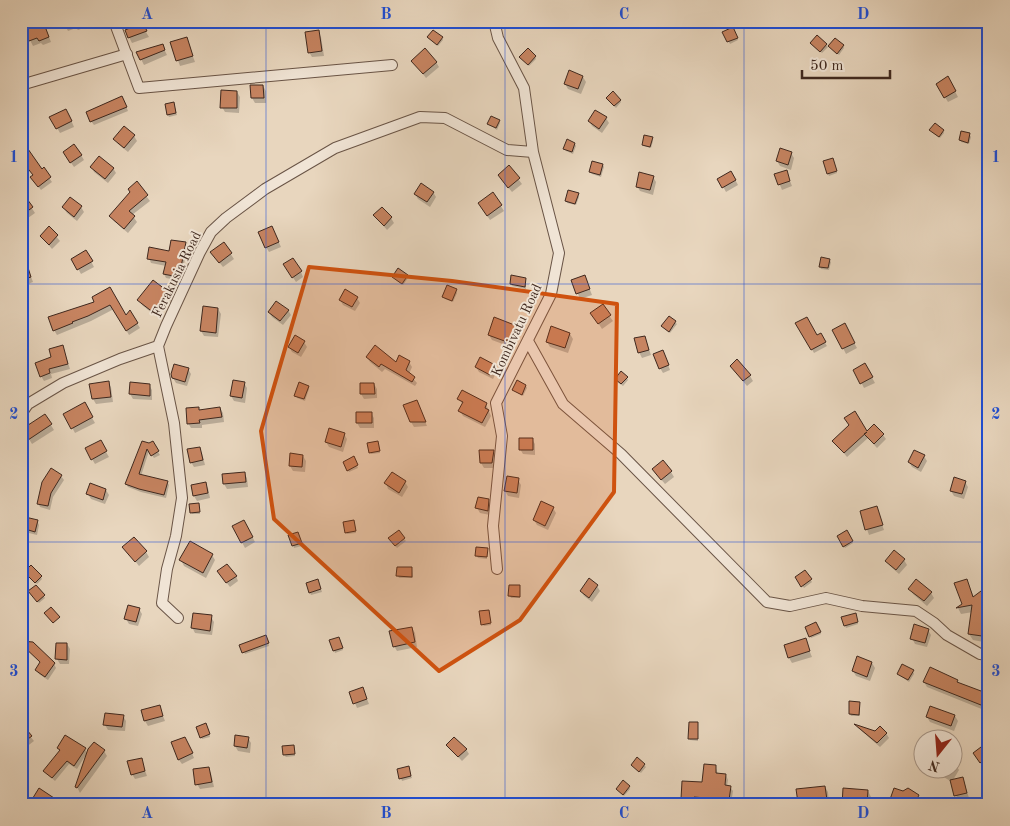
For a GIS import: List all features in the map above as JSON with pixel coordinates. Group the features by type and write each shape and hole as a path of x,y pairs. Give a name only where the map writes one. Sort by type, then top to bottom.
{"street":[{"path":"114,21 139,88 392,65"},
{"name":"Kombivatu Road","path":"494,21 498,38 524,88 533,152 559,253 551,294 496,404 502,436 493,526 497,569"},
{"path":"21,85 126,54"},
{"name":"Ferakusia Road","path":"158,346 200,252 211,232 226,218 265,189 335,148 420,117 445,118 507,150 533,152"},
{"path":"528,341 563,404 620,454 767,602 790,606 826,598 862,606 916,611 934,623 947,635 980,654 989,655"},
{"path":"21,414 28,404 63,383 120,359 158,346 174,424 182,498 162,602 178,618"}],"highlighted area":[{"path":"309,267 452,281 617,304 614,492 520,620 439,671 274,519 261,431"}],"building":[{"path":"43,21 49,37 39,41 37,38 29,41 24,30 33,27 32,23"},
{"path":"127,21 143,23 147,31 128,38 125,30 130,28"},
{"path":"733,27 738,38 727,42 722,32"},
{"path":"319,30 322,51 308,53 305,32"},
{"path":"433,30 443,37 437,45 427,37"},
{"path":"817,35 827,44 820,52 810,43"},
{"path":"187,37 193,56 176,61 170,42"},
{"path":"835,38 844,45 837,54 828,46"},
{"path":"163,44 165,50 140,60 136,52"},
{"path":"425,48 437,62 423,74 411,61"},
{"path":"528,48 536,56 528,65 519,57"},
{"path":"569,70 583,76 578,89 564,84"},
{"path":"948,76 956,91 944,98 936,84"},
{"path":"250,85 263,85 264,98 251,98"},
{"path":"221,90 237,91 237,108 220,108"},
{"path":"613,91 621,100 614,106 606,98"},
{"path":"122,96 127,107 90,122 86,112"},
{"path":"174,102 176,113 167,115 165,104"},
{"path":"66,109 72,121 56,129 49,117"},
{"path":"595,110 607,117 599,129 588,121"},
{"path":"491,116 500,120 496,128 487,124"},
{"path":"935,123 944,130 939,137 929,130"},
{"path":"124,126 135,135 124,148 113,139"},
{"path":"961,131 970,133 968,143 959,140"},
{"path":"644,135 653,137 650,147 642,145"},
{"path":"567,139 575,143 572,152 563,149"},
{"path":"74,144 82,155 70,163 63,152"},
{"path":"780,148 792,152 788,165 776,161"},
{"path":"28,149 42,169 44,167 51,177 38,187 30,177 33,175 21,160 21,154"},
{"path":"99,156 114,168 105,179 90,167"},
{"path":"833,158 837,171 827,174 823,161"},
{"path":"592,161 603,164 600,175 589,172"},
{"path":"509,165 520,178 508,188 498,175"},
{"path":"787,170 790,181 778,185 774,174"},
{"path":"731,171 736,180 722,188 717,179"},
{"path":"639,172 654,176 650,190 636,187"},
{"path":"137,181 148,195 129,211 135,216 124,229 109,216 130,192 128,189"},
{"path":"421,183 434,192 427,202 414,194"},
{"path":"568,190 579,193 575,204 565,201"},
{"path":"21,191 33,207 21,216"},
{"path":"493,192 502,205 487,216 478,203"},
{"path":"70,197 82,206 74,217 62,207"},
{"path":"382,207 392,217 384,226 373,215"},
{"path":"49,226 58,235 49,245 40,236"},
{"path":"272,226 279,242 265,248 258,232"},
{"path":"171,240 186,242 179,277 163,274 166,262 147,259 149,247 169,251"},
{"path":"224,242 232,253 219,263 210,252"},
{"path":"86,250 93,261 77,270 71,259"},
{"path":"21,252 23,252 31,277 21,280"},
{"path":"821,257 830,259 828,268 819,267"},
{"path":"293,258 302,271 292,278 283,264"},
{"path":"398,268 408,275 402,284 392,277"},
{"path":"511,275 526,278 525,287 510,284"},
{"path":"585,275 590,289 576,294 571,280"},
{"path":"153,280 170,293 154,313 137,300"},
{"path":"447,285 457,289 452,301 442,297"},
{"path":"110,287 126,315 130,310 138,323 126,331 110,305 53,331 48,317 94,302 92,297"},
{"path":"345,289 358,297 352,307 339,300"},
{"path":"276,301 289,310 280,321 268,312"},
{"path":"603,304 611,315 598,324 590,313"},
{"path":"203,306 218,308 216,333 200,331"},
{"path":"669,316 676,321 669,332 661,326"},
{"path":"494,317 517,326 510,343 488,335"},
{"path":"807,317 817,335 821,333 826,342 811,350 795,323"},
{"path":"845,323 855,343 842,349 832,330"},
{"path":"551,326 570,333 565,348 546,342"},
{"path":"295,335 305,341 298,353 288,347"},
{"path":"645,336 649,350 638,353 634,338"},
{"path":"63,345 68,364 49,369 50,373 40,377 35,363 51,357 49,349"},
{"path":"375,345 396,362 399,355 410,361 406,370 415,377 412,382 381,364 379,367 366,357"},
{"path":"663,350 669,365 659,369 653,354"},
{"path":"480,357 495,365 490,375 475,367"},
{"path":"737,359 751,375 743,381 730,366"},
{"path":"865,363 873,377 860,384 853,370"},
{"path":"174,364 189,368 185,382 172,378 171,374"},
{"path":"621,371 628,377 621,384 615,379"},
{"path":"233,380 245,382 242,398 230,396"},
{"path":"517,380 526,385 522,395 512,390"},
{"path":"109,381 111,397 92,399 89,384"},
{"path":"130,382 150,384 150,396 129,394"},
{"path":"299,382 309,386 304,399 294,396"},
{"path":"360,383 374,383 375,394 360,394"},
{"path":"462,390 487,403 485,408 489,410 482,423 458,411 463,402 457,399"},
{"path":"417,400 426,422 410,422 403,405"},
{"path":"85,402 93,417 71,429 63,414"},
{"path":"199,407 199,410 220,407 222,417 199,420 200,423 187,424 186,408"},
{"path":"855,411 867,431 874,424 884,434 874,444 864,434 844,453 832,441 849,425 844,418"},
{"path":"356,412 372,412 372,423 356,423"},
{"path":"45,414 52,424 28,440 22,429"},
{"path":"329,428 345,433 341,447 325,442"},
{"path":"519,438 533,438 533,450 519,450"},
{"path":"101,440 107,451 91,460 85,448"},
{"path":"142,441 149,443 153,441 159,451 151,456 147,449 139,474 168,481 164,495 125,484"},
{"path":"378,441 380,451 369,453 367,443"},
{"path":"200,447 203,460 190,463 187,449"},
{"path":"479,450 494,450 492,463 480,463"},
{"path":"914,450 925,455 918,468 908,462"},
{"path":"290,453 303,455 302,467 289,466"},
{"path":"354,456 358,465 347,471 343,462"},
{"path":"663,460 672,471 661,480 652,469"},
{"path":"51,468 62,475 51,493 48,506 37,504 42,482"},
{"path":"245,472 246,482 223,484 222,474"},
{"path":"392,472 406,481 399,493 384,483"},
{"path":"507,476 519,478 517,493 504,491"},
{"path":"954,477 966,481 962,494 950,491"},
{"path":"206,482 208,493 193,496 191,485"},
{"path":"90,483 106,489 103,500 86,494"},
{"path":"478,497 489,499 488,511 475,508"},
{"path":"541,501 554,507 545,526 533,520"},
{"path":"199,503 200,512 190,513 189,504"},
{"path":"877,506 883,525 865,530 860,511"},
{"path":"25,517 38,520 35,532 22,528"},
{"path":"244,520 253,537 241,543 232,526"},
{"path":"354,520 356,531 345,533 343,522"},
{"path":"399,530 405,538 395,546 388,538"},
{"path":"847,530 853,541 843,547 837,536"},
{"path":"298,532 302,543 292,546 288,535"},
{"path":"134,537 147,551 135,562 122,547"},
{"path":"190,541 213,554 203,573 179,560"},
{"path":"476,547 488,548 487,557 475,556"},
{"path":"894,550 905,559 896,570 885,561"},
{"path":"227,564 237,576 226,583 217,571"},
{"path":"31,565 42,576 35,583 24,572"},
{"path":"397,567 412,567 412,577 396,576"},
{"path":"805,570 812,579 801,587 795,577"},
{"path":"589,578 598,585 589,598 580,591"},
{"path":"318,579 321,589 309,593 306,583"},
{"path":"916,579 932,592 924,601 908,589"},
{"path":"967,579 973,597 989,585 989,637 968,634 972,605 956,608 962,604 954,583"},
{"path":"36,585 45,595 37,602 28,591"},
{"path":"509,585 520,585 520,597 508,596"},
{"path":"128,605 140,608 136,622 124,619"},
{"path":"51,607 60,617 53,623 44,613"},
{"path":"489,610 491,623 481,625 479,611"},
{"path":"193,613 212,615 210,631 191,628"},
{"path":"856,613 858,622 844,626 841,617"},
{"path":"816,622 821,632 809,637 805,627"},
{"path":"914,624 929,629 925,643 910,639"},
{"path":"412,627 415,642 393,647 389,631"},
{"path":"266,635 269,643 242,653 239,645"},
{"path":"339,637 343,648 333,651 329,640"},
{"path":"806,638 810,651 788,658 784,645"},
{"path":"21,641 33,642 55,663 45,677 35,670 40,662 21,644"},
{"path":"56,643 67,643 67,660 55,659"},
{"path":"857,656 872,662 867,677 852,671"},
{"path":"902,664 914,670 908,680 897,674"},
{"path":"930,667 958,680 957,682 989,694 986,707 923,682"},
{"path":"363,687 367,699 353,704 349,692"},
{"path":"849,701 860,702 859,715 849,714"},
{"path":"160,705 163,716 144,721 141,710"},
{"path":"930,706 955,715 951,726 926,717"},
{"path":"105,713 124,715 122,727 103,725"},
{"path":"689,722 698,722 698,739 688,739"},
{"path":"21,723 32,736 21,744"},
{"path":"206,723 210,734 200,738 196,727"},
{"path":"854,724 875,731 880,726 887,733 877,743"},
{"path":"65,735 86,748 74,766 67,761 52,778 43,771 60,750 57,748"},
{"path":"235,735 249,737 247,748 234,746"},
{"path":"185,737 193,753 178,760 171,742"},
{"path":"454,737 467,749 458,757 446,745"},
{"path":"989,741 989,756 980,763 973,753"},
{"path":"94,742 105,750 77,788 75,787 88,749"},
{"path":"294,745 295,754 283,755 282,746"},
{"path":"637,757 645,764 639,772 631,765"},
{"path":"142,758 145,771 131,775 127,761"},
{"path":"704,764 716,765 716,773 726,774 725,785 731,786 729,800 694,797 694,801 681,799 682,781 702,782"},
{"path":"409,766 411,776 399,779 397,769"},
{"path":"209,767 212,782 195,785 193,769"},
{"path":"962,777 967,793 954,796 950,780"},
{"path":"623,780 630,786 623,795 616,789"},
{"path":"825,786 827,800 798,803 796,789"},
{"path":"39,788 54,798 50,805 36,805 31,801"},
{"path":"843,788 868,790 867,805 842,805"},
{"path":"894,788 903,791 908,788 919,795 914,805 888,805"}]}
